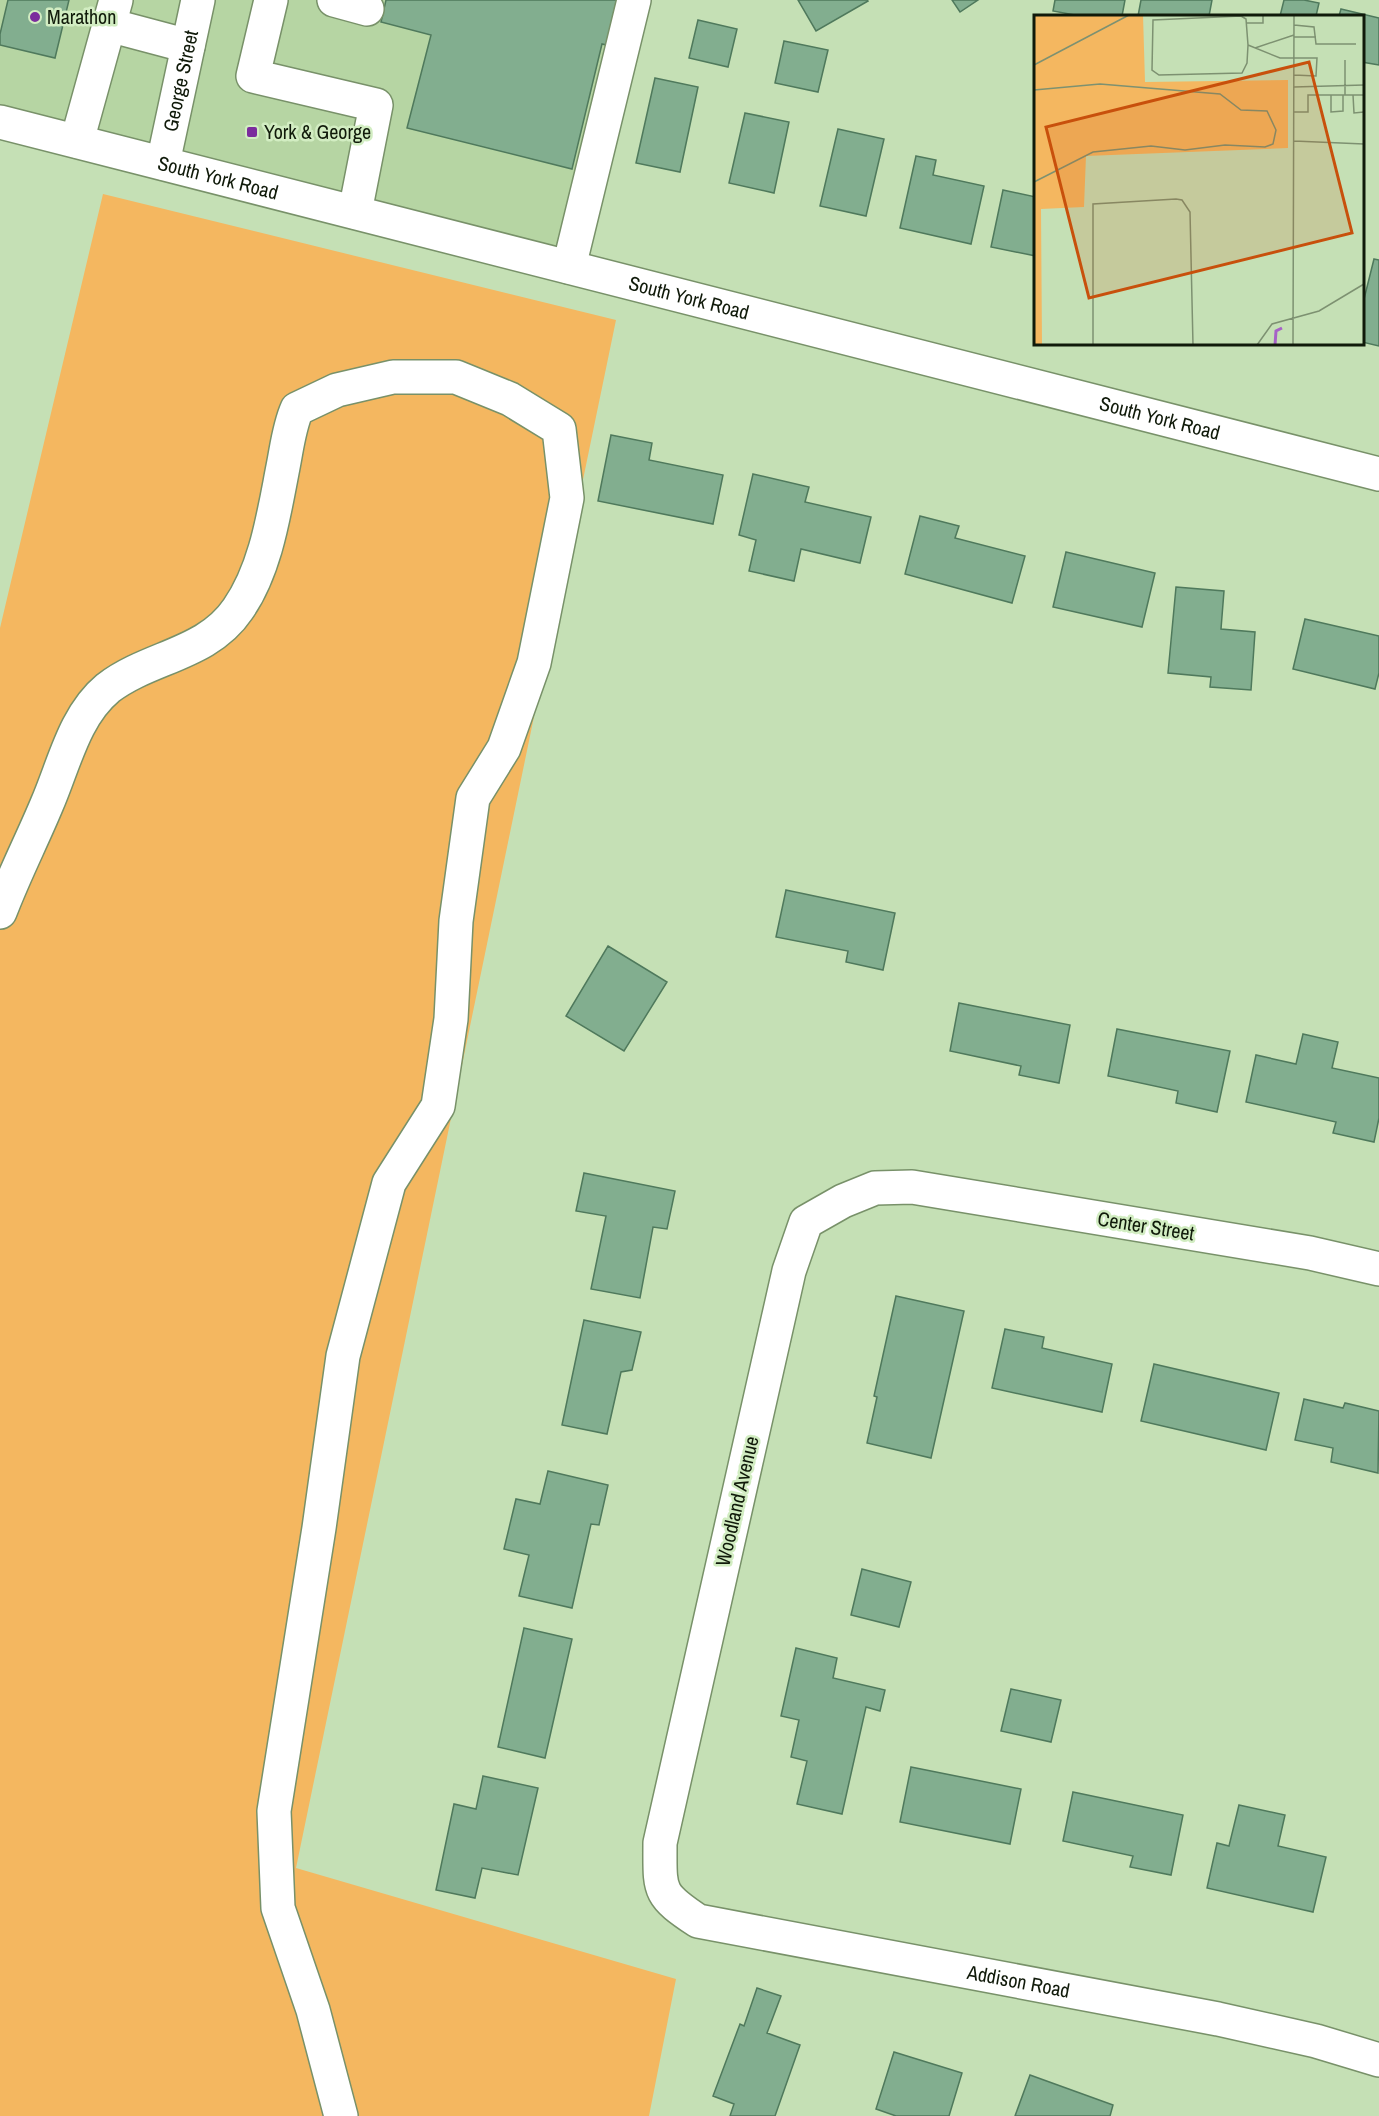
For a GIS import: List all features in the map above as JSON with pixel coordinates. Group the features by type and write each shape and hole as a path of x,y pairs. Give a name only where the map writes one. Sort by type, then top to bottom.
{"street":[{"name":"George Street","path":"163,163 198,0"},
{"path":"271,0 253,76 376,105 355,212"},
{"path":"334,0 367,9"},
{"path":"569,267 634,0"},
{"path":"77,141 112,13 188,46"},
{"name":"South York Road","path":"0,122 1379,474"},
{"path":"0,912 75,734 93,705 108,689 129,675 187,651 207,640 223,628 244,599 261,559 290,427 297,409 338,390 393,377 456,377 510,399 560,429 567,498 534,663 504,748 473,798 456,921 451,1019 438,1106 389,1183 343,1356 319,1528 274,1811 278,1908 313,2010 341,2116"},
{"name":"Center Street","path":"912,1186 1310,1253 1379,1269"},
{"name":"Woodland Avenue","path":"665,1894 660,1880 660,1843 789,1271 806,1222 843,1201 875,1188 912,1186"},
{"name":"Addison Road","path":"665,1894 672,1904 698,1921 1218,2019 1316,2041 1379,2060"}],"shaded area":[{"path":"0,0 191,0 157,154 0,114"},
{"path":"206,0 648,0 580,262 173,158"},
{"path":"103,194 616,320 296,1868 676,1979 649,2116 0,2116 0,628"}],"building":[{"name":"Marathon","path":"8,0 69,0 55,58 0,45 0,34"},
{"path":"386,0 626,0 615,47 602,44 572,169 407,128 431,35 381,22"},
{"path":"798,0 867,0 868,1 816,31"},
{"path":"952,0 978,0 960,12"},
{"path":"1055,0 1125,0 1122,15 1075,15 1053,11"},
{"path":"1141,0 1212,0 1209,15 1138,15"},
{"path":"1284,0 1319,3 1316,15 1280,15"},
{"path":"1341,9 1379,18 1379,65 1364,62 1364,15 1339,15"},
{"path":"698,20 737,29 728,67 689,58"},
{"path":"784,41 828,50 818,92 775,83"},
{"path":"655,78 698,87 680,172 636,163"},
{"path":"745,113 789,122 774,193 729,183"},
{"path":"838,129 884,139 866,216 820,206"},
{"path":"916,156 936,160 933,175 984,186 971,244 900,228"},
{"path":"1003,190 1034,197 1034,256 991,247"},
{"path":"1374,259 1379,260 1379,346 1364,342 1364,299"},
{"path":"611,435 652,443 649,460 723,475 713,524 598,501"},
{"path":"753,474 809,487 805,502 871,517 860,563 801,549 794,581 749,571 756,540 739,535"},
{"path":"920,516 959,526 955,538 1025,556 1012,603 905,574"},
{"path":"1066,552 1155,573 1142,627 1053,607"},
{"path":"1176,587 1224,591 1221,629 1255,632 1251,690 1210,687 1211,677 1168,673"},
{"path":"1305,619 1379,636 1379,673 1375,689 1293,669"},
{"path":"786,890 895,913 883,970 846,962 848,951 776,937"},
{"path":"608,946 667,982 624,1051 566,1016"},
{"path":"959,1003 1070,1025 1059,1083 1019,1075 1021,1066 950,1051"},
{"path":"1117,1029 1230,1051 1217,1112 1176,1103 1178,1091 1108,1076"},
{"path":"1303,1034 1338,1042 1332,1068 1379,1078 1379,1118 1374,1142 1333,1133 1336,1122 1246,1102 1256,1055 1296,1064"},
{"path":"584,1173 675,1191 667,1229 653,1227 640,1298 591,1289 606,1216 576,1211"},
{"path":"896,1296 964,1311 931,1458 867,1443 877,1397 874,1396"},
{"path":"584,1320 641,1332 632,1370 621,1372 607,1434 562,1425"},
{"path":"1005,1329 1044,1337 1042,1348 1112,1364 1102,1412 992,1388"},
{"path":"1154,1364 1279,1393 1266,1450 1141,1421"},
{"path":"1304,1399 1343,1408 1345,1403 1379,1411 1378,1473 1331,1462 1333,1448 1295,1440"},
{"path":"548,1471 608,1485 599,1525 591,1524 572,1608 519,1596 529,1555 504,1549 516,1499 540,1504"},
{"path":"862,1569 911,1582 899,1627 851,1615"},
{"path":"524,1628 572,1639 545,1758 498,1747"},
{"path":"796,1648 837,1658 833,1678 885,1690 880,1711 866,1707 842,1814 797,1804 807,1761 791,1757 799,1720 781,1716"},
{"path":"1011,1689 1061,1700 1051,1742 1001,1731"},
{"path":"911,1767 1021,1789 1010,1844 900,1822"},
{"path":"483,1776 538,1788 518,1875 482,1868 475,1898 436,1890 454,1804 476,1809"},
{"path":"1073,1792 1183,1815 1171,1875 1130,1867 1133,1856 1063,1841"},
{"path":"1239,1805 1285,1815 1278,1846 1326,1857 1313,1912 1207,1888 1217,1843 1229,1846"},
{"path":"757,1988 781,1996 767,2033 800,2045 775,2116 730,2116 734,2104 713,2096 740,2024 744,2026"},
{"path":"894,2052 962,2073 949,2116 896,2116 876,2109"},
{"path":"1030,2075 1113,2105 1110,2116 1015,2116"}],"place":[{"name":"Marathon","path":"35,17"},
{"name":"York & George","path":"252,132"}]}
